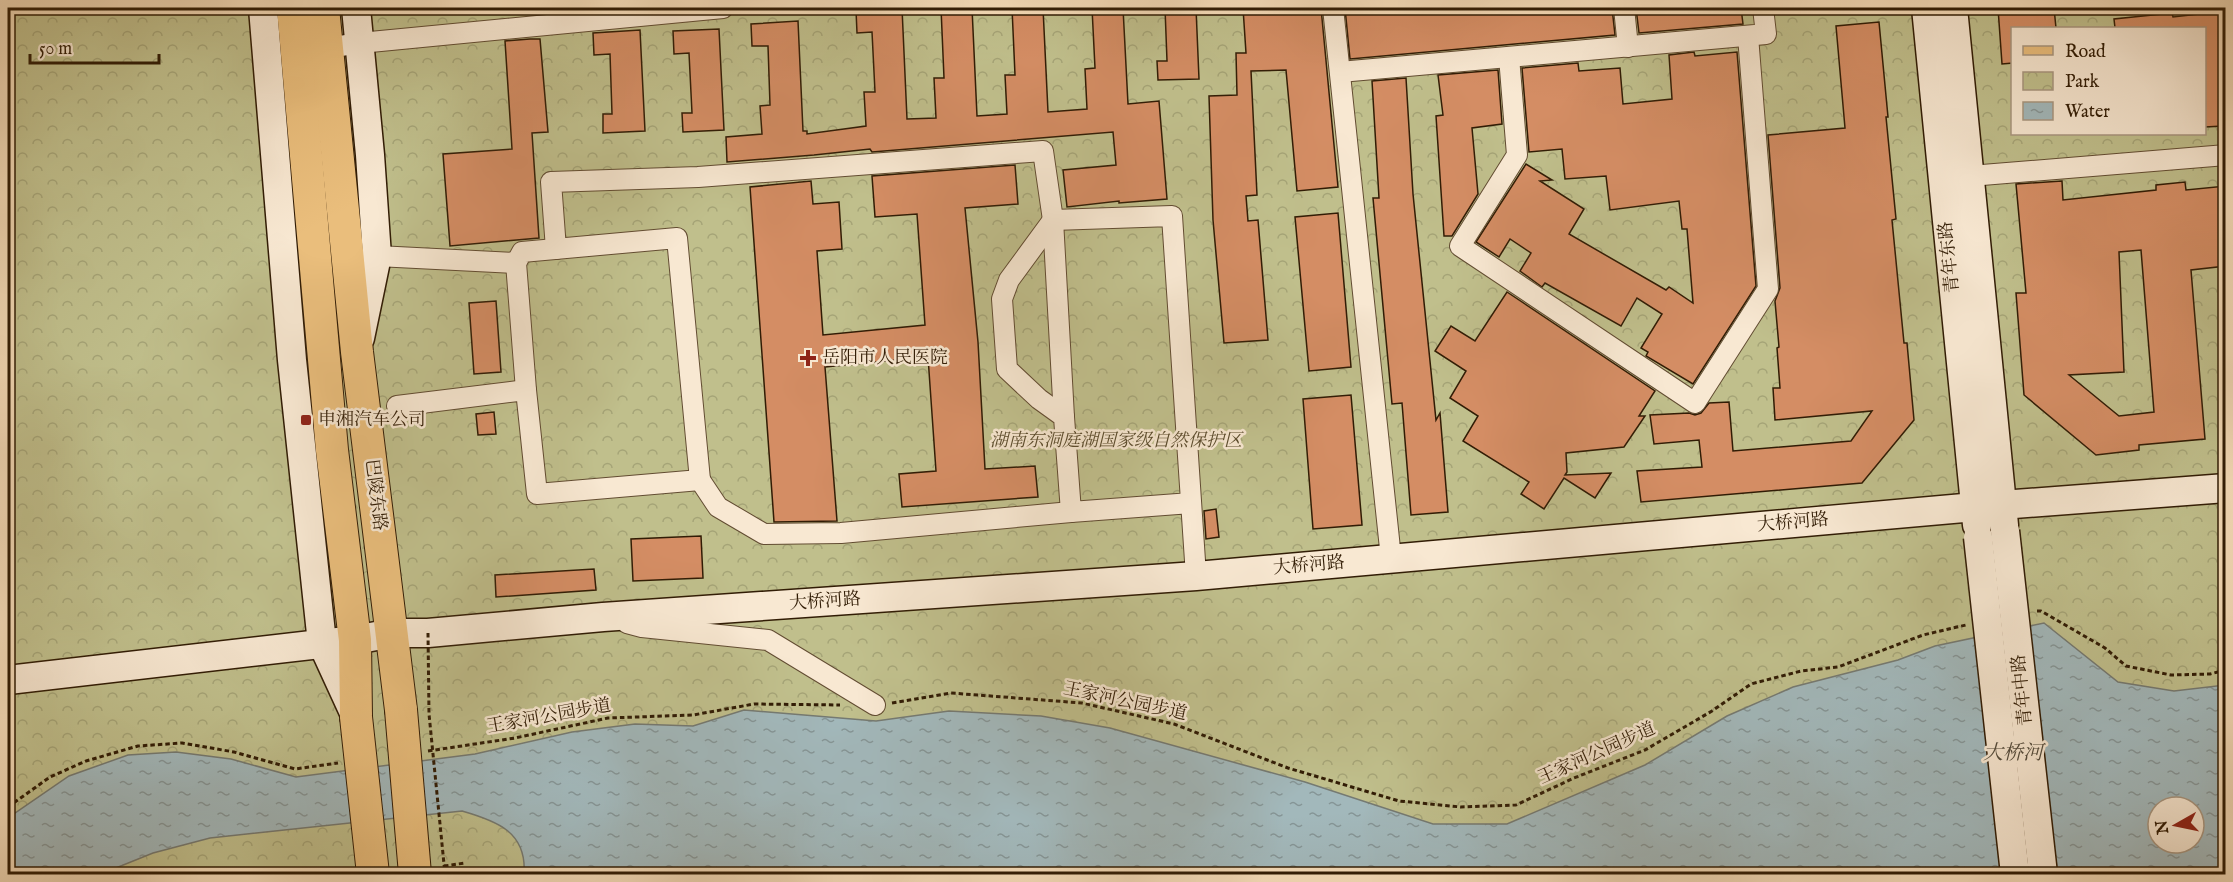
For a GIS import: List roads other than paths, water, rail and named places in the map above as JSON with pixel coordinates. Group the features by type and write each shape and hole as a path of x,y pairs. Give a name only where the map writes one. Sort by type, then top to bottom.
{"main road":[{"name":"巴陵东路","path":"293,8 332,450 355,640 356,717 373,874"},
{"name":"巴陵东路","path":"323,8 357,352 401,710 415,874"}],"street":[{"path":"263,8 292,360 322,643 356,717"},
{"path":"356,8 377,256 357,352"},
{"path":"327,48 723,8"},
{"path":"1333,8 1391,558"},
{"path":"1624,8 1628,47"},
{"path":"1340,72 1766,34 1764,8"},
{"name":"青年东路","path":"1926,8 1990,520"},
{"name":"青年东路","path":"1953,8 1970,176 1990,520"},
{"path":"1509,57 1517,155 1460,246 1695,403 1768,289 1748,36"},
{"path":"556,249 551,182 698,177 1043,150 1053,220 1071,512"},
{"path":"1970,176 2226,155"},
{"path":"1053,220 1172,216 1196,576"},
{"path":"1053,220 1009,280 1002,299 1007,369 1039,399 1064,417"},
{"path":"700,480 537,494 516,263 522,252 677,238 700,480 718,507 764,534 841,533 1191,503"},
{"path":"377,256 516,263"},
{"path":"397,406 526,390"},
{"name":"大桥河路","path":"8,680 355,640 392,633 428,633 603,617 1196,576 1391,558 1990,520 2226,488"},
{"path":"1990,520 2015,874"},
{"name":"青年中路","path":"1990,520 2043,874"},
{"path":"603,617 642,627 768,640 875,705"}],"water":[{"name":"大桥河","path":"2044,623 2118,682 2174,691 2225,685 2225,874 524,874 524,860 515,838 498,824 462,811 210,838 153,853 101,874 8,874 8,818 69,776 128,755 176,752 231,759 296,777 475,754 572,732 635,724 693,726 744,710 876,721 949,711 1041,716 1110,728 1305,782 1433,824 1507,824 1645,765 1727,716 1793,687 1898,660 1935,646"}],"place":[{"name":"岳阳市人民医院","path":"808,358"},
{"name":"申湘汽车公司","path":"306,420"}],"park label":[{"name":"湖南东洞庭湖国家级自然保护区","path":"1116,441"}]}
